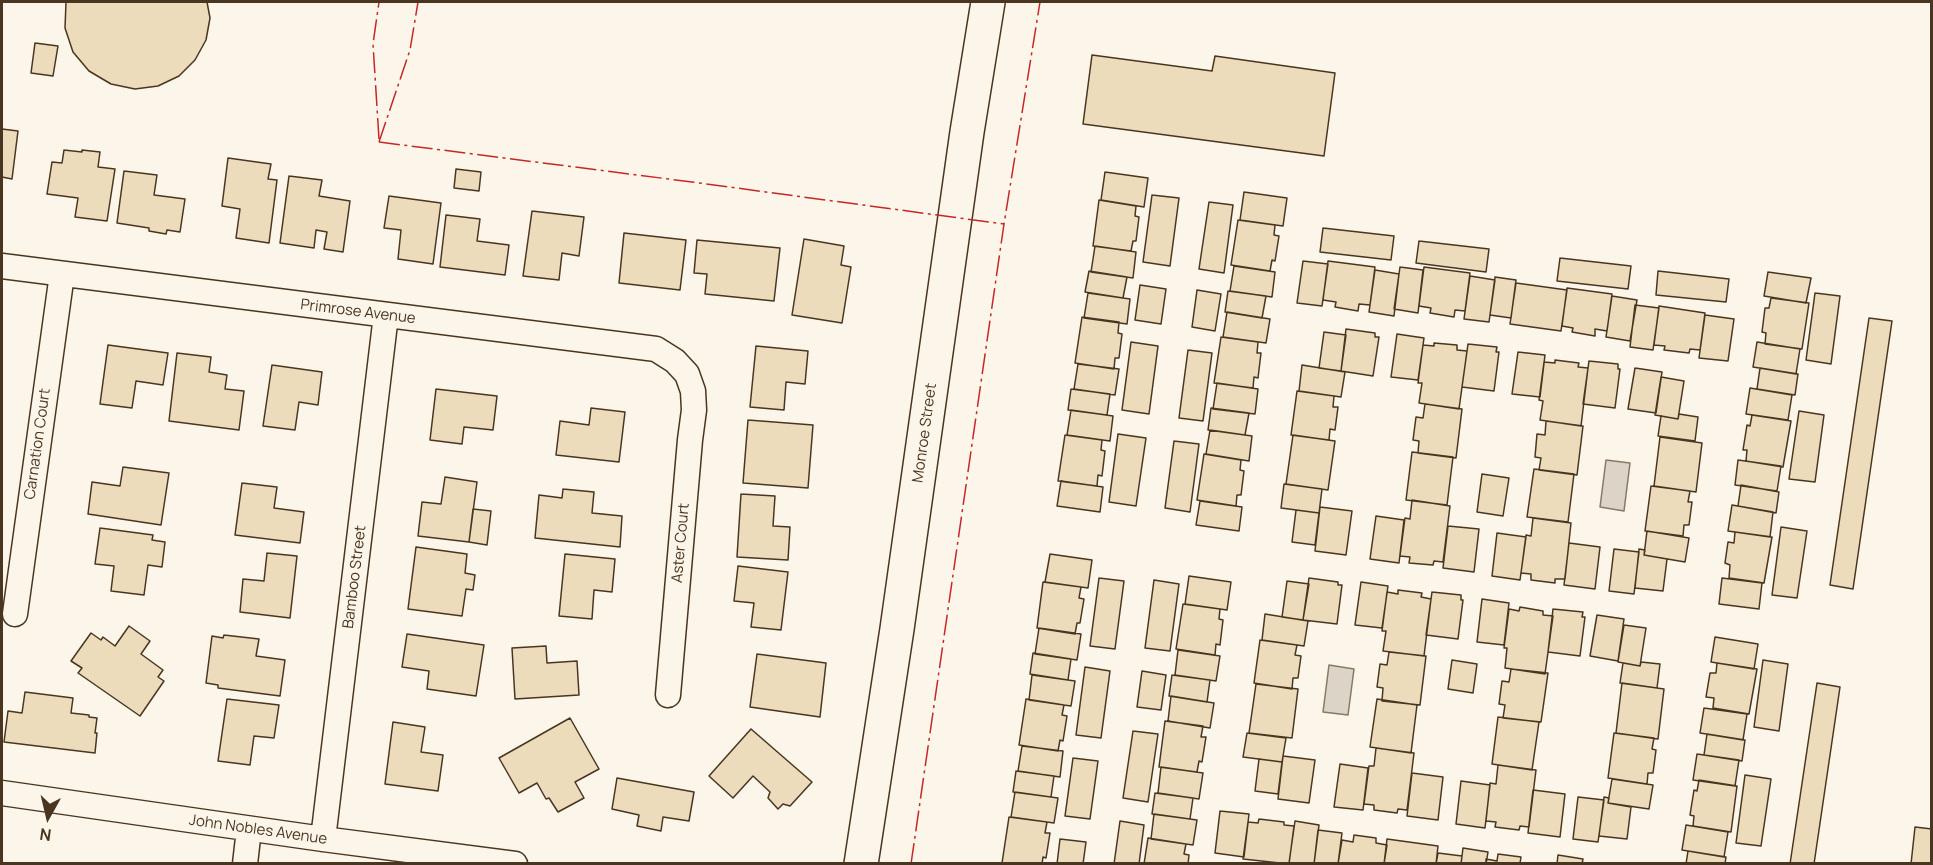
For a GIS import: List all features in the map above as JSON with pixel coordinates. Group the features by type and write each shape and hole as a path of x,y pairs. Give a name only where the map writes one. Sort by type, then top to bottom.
{"main road":[{"name":"Monroe Street","path":"861,864 897,628 967,132 988,2"}],"street":[{"name":"Primrose Avenue","path":"2,266 656,349 675,361 687,374 693,391"},
{"name":"Carnation Court","path":"15,614 62,273"},
{"name":"Bamboo Street","path":"323,839 386,315"},
{"name":"Aster Court","path":"668,695 694,410 693,391"},
{"name":"John Nobles Avenue","path":"2,793 515,864"},
{"path":"245,864 249,829"}],"shaded area":[{"path":"1606,460 1630,463 1624,511 1600,507"},
{"path":"1329,665 1354,669 1348,715 1323,712"}],"building":[{"path":"66,2 207,2 210,18 206,40 195,60 179,76 158,86 135,89 111,84 89,71 73,52 65,28"},
{"path":"35,43 58,46 53,76 31,73"},
{"path":"1092,55 1212,71 1215,56 1335,73 1324,156 1083,124"},
{"path":"2,129 18,131 12,179 2,177"},
{"path":"64,150 100,152 98,167 115,169 107,221 75,217 78,198 47,194 52,162 62,163"},
{"path":"228,158 271,164 268,179 277,180 269,243 236,238 240,209 222,206"},
{"path":"456,169 481,172 479,191 454,188"},
{"path":"124,171 157,175 154,195 185,199 180,232 167,230 166,234 149,231 149,228 117,223"},
{"path":"1105,172 1148,178 1144,207 1101,200"},
{"path":"289,176 322,180 319,196 350,201 343,252 324,249 327,232 316,230 314,248 280,243"},
{"path":"1244,192 1287,198 1283,226 1240,220"},
{"path":"1152,195 1179,198 1170,266 1143,262"},
{"path":"389,196 441,203 433,264 398,259 401,230 384,228"},
{"path":"1099,200 1136,206 1135,216 1139,217 1136,241 1133,241 1131,251 1093,246"},
{"path":"1209,202 1233,205 1224,273 1199,269"},
{"path":"532,211 584,217 579,256 562,253 559,280 523,276"},
{"path":"446,215 480,219 477,241 509,245 505,275 440,267"},
{"path":"1238,220 1275,225 1274,235 1279,236 1275,261 1272,260 1270,271 1231,265"},
{"path":"1323,228 1394,236 1391,260 1320,252"},
{"path":"624,233 686,240 680,290 619,283"},
{"path":"804,239 844,246 841,265 851,267 842,323 792,315"},
{"path":"697,240 780,248 774,301 705,294 707,274 694,273"},
{"path":"1419,241 1489,249 1486,272 1416,263"},
{"path":"1095,246 1136,252 1133,278 1091,272"},
{"path":"1560,258 1631,266 1628,289 1557,281"},
{"path":"1303,261 1328,264 1322,306 1297,303"},
{"path":"1328,261 1375,267 1370,305 1359,304 1358,311 1335,307 1336,302 1323,300"},
{"path":"1234,266 1275,272 1272,297 1230,291"},
{"path":"1400,267 1423,270 1418,313 1394,309"},
{"path":"1424,267 1470,273 1465,311 1455,310 1454,317 1430,313 1431,308 1419,306"},
{"path":"1375,270 1399,274 1394,316 1369,312"},
{"path":"1089,271 1127,277 1123,298 1085,292"},
{"path":"1658,271 1729,279 1726,302 1656,295"},
{"path":"1768,272 1811,278 1806,303 1764,296"},
{"path":"1470,276 1495,280 1489,322 1464,319"},
{"path":"1495,277 1516,280 1511,318 1490,315"},
{"path":"1516,283 1567,290 1561,331 1510,324"},
{"path":"1140,285 1166,289 1161,324 1135,320"},
{"path":"1567,288 1612,294 1607,331 1595,329 1595,336 1572,332 1573,328 1562,326"},
{"path":"1197,290 1221,294 1215,331 1192,327"},
{"path":"1228,291 1266,296 1262,318 1225,312"},
{"path":"1088,293 1130,299 1127,324 1084,318"},
{"path":"1815,293 1840,296 1831,364 1806,360"},
{"path":"1612,296 1637,300 1630,341 1606,337"},
{"path":"1771,298 1809,303 1802,349 1765,344 1766,333 1762,332 1765,308 1769,308"},
{"path":"1635,305 1659,308 1653,350 1630,347"},
{"path":"1659,306 1705,313 1700,350 1690,349 1689,353 1664,350 1665,346 1654,345"},
{"path":"1227,312 1270,319 1266,343 1223,337"},
{"path":"1705,315 1734,319 1728,361 1699,358"},
{"path":"1082,317 1119,322 1118,333 1122,334 1119,358 1115,358 1114,369 1075,363"},
{"path":"1869,318 1892,321 1853,589 1830,585"},
{"path":"1346,329 1375,333 1375,337 1379,337 1373,376 1341,371"},
{"path":"1324,332 1346,335 1341,371 1319,368"},
{"path":"1397,334 1424,338 1418,380 1391,377"},
{"path":"1221,337 1258,342 1257,353 1261,353 1258,378 1254,377 1253,388 1214,383"},
{"path":"1131,342 1158,346 1149,414 1122,410"},
{"path":"1757,342 1800,349 1796,374 1753,367"},
{"path":"1434,343 1457,345 1457,350 1467,351 1459,409 1419,403 1422,383 1418,383 1423,345 1434,346"},
{"path":"1468,344 1497,347 1496,352 1499,352 1494,391 1462,387"},
{"path":"108,345 168,353 163,385 136,381 132,408 100,404"},
{"path":"756,346 808,351 805,384 786,382 784,410 750,407"},
{"path":"1188,350 1212,353 1203,421 1179,418"},
{"path":"1518,352 1545,355 1540,397 1512,394"},
{"path":"177,353 211,357 209,372 227,375 225,389 244,391 239,430 169,421"},
{"path":"1555,360 1579,363 1578,367 1588,368 1581,426 1540,420 1543,401 1539,400 1544,362 1555,363"},
{"path":"1589,361 1618,364 1618,369 1620,369 1615,408 1583,404"},
{"path":"1078,364 1119,369 1115,395 1074,389"},
{"path":"272,365 322,372 318,405 299,402 295,430 263,426"},
{"path":"1302,365 1345,372 1341,397 1299,391"},
{"path":"1635,368 1662,372 1656,413 1628,409"},
{"path":"1760,368 1798,374 1795,395 1757,389"},
{"path":"1661,377 1684,381 1678,419 1655,415"},
{"path":"1217,383 1258,389 1255,414 1213,409"},
{"path":"1750,388 1792,395 1788,420 1746,414"},
{"path":"436,389 497,396 493,430 464,427 462,444 430,440"},
{"path":"1071,389 1110,394 1107,415 1068,410"},
{"path":"1297,391 1334,396 1333,407 1338,407 1335,430 1330,429 1329,440 1291,435"},
{"path":"1425,404 1462,409 1456,458 1418,453 1419,441 1413,440 1416,417 1423,418"},
{"path":"591,408 625,412 619,462 556,455 560,421 589,425"},
{"path":"1211,408 1249,413 1245,435 1208,430"},
{"path":"1071,410 1113,416 1110,441 1067,435"},
{"path":"1799,411 1824,415 1815,482 1789,479"},
{"path":"1679,414 1698,417 1695,441 1658,436 1661,416 1678,419"},
{"path":"1752,415 1791,421 1783,467 1746,461 1747,450 1743,450 1747,425 1750,426"},
{"path":"748,420 813,425 808,488 743,483"},
{"path":"1546,421 1583,426 1577,475 1539,470 1541,458 1535,457 1537,434 1545,435"},
{"path":"1210,430 1252,436 1249,461 1206,454"},
{"path":"1118,434 1146,438 1136,506 1109,502"},
{"path":"1065,435 1102,440 1101,450 1105,451 1102,476 1098,475 1097,486 1058,481"},
{"path":"1293,435 1335,441 1328,490 1286,484"},
{"path":"1660,437 1702,443 1696,492 1654,486"},
{"path":"1174,441 1199,444 1190,512 1165,508"},
{"path":"1412,452 1453,457 1447,505 1406,500"},
{"path":"1204,454 1241,460 1240,470 1244,471 1241,495 1237,495 1236,506 1197,500"},
{"path":"1738,460 1781,466 1777,491 1735,485"},
{"path":"123,467 169,473 161,525 88,514 92,482 120,486"},
{"path":"1534,469 1574,474 1568,522 1527,517"},
{"path":"1482,474 1509,478 1503,516 1477,512"},
{"path":"445,477 477,482 469,542 418,536 422,502 441,504"},
{"path":"1061,481 1103,487 1100,512 1057,506"},
{"path":"242,483 277,487 274,508 304,512 300,543 235,535"},
{"path":"1284,484 1322,489 1319,513 1281,508"},
{"path":"1741,485 1779,492 1776,513 1738,506"},
{"path":"1651,486 1690,491 1688,502 1692,502 1689,525 1684,525 1683,536 1645,531"},
{"path":"563,489 594,492 592,513 622,516 620,547 535,538 539,495 562,498"},
{"path":"741,494 775,496 773,526 790,527 788,560 737,557"},
{"path":"1412,500 1450,506 1443,562 1434,561 1433,565 1409,563 1410,557 1400,556 1405,518 1410,519"},
{"path":"1200,501 1242,507 1239,531 1196,525"},
{"path":"1732,505 1773,512 1770,537 1728,531"},
{"path":"1320,507 1352,511 1346,555 1315,551"},
{"path":"473,509 491,511 487,545 469,542"},
{"path":"1296,510 1319,513 1315,545 1292,542"},
{"path":"1376,516 1404,520 1399,563 1370,559"},
{"path":"1533,518 1571,523 1565,579 1555,579 1555,583 1531,580 1531,574 1521,573 1526,535 1531,536"},
{"path":"1448,526 1479,529 1474,572 1443,568"},
{"path":"1781,527 1807,531 1797,598 1772,595"},
{"path":"100,528 153,535 152,540 165,542 162,567 148,565 144,595 111,591 114,566 95,564"},
{"path":"1647,531 1689,538 1685,562 1644,555"},
{"path":"1735,532 1772,537 1764,583 1729,578 1730,565 1725,563 1728,542 1734,543"},
{"path":"1497,533 1526,537 1520,580 1492,576"},
{"path":"1569,543 1600,547 1595,589 1564,585"},
{"path":"416,547 467,554 465,573 475,575 473,590 466,589 462,616 408,609"},
{"path":"1614,549 1639,552 1634,594 1609,591"},
{"path":"1639,549 1645,550 1644,555 1667,559 1663,591 1635,588"},
{"path":"267,553 297,556 290,618 240,612 243,579 264,581"},
{"path":"565,554 615,559 612,592 594,590 592,619 559,616"},
{"path":"1050,554 1092,560 1088,588 1045,582"},
{"path":"738,566 788,572 781,630 751,627 754,603 734,601"},
{"path":"1189,576 1231,582 1227,610 1185,604"},
{"path":"1099,578 1124,581 1115,649 1090,646"},
{"path":"1309,578 1338,582 1338,585 1342,585 1337,624 1303,620"},
{"path":"1722,578 1762,583 1759,609 1719,604"},
{"path":"1154,580 1179,584 1170,651 1145,648"},
{"path":"1287,581 1309,584 1303,620 1282,617"},
{"path":"1043,582 1081,587 1079,598 1084,599 1080,623 1077,623 1075,634 1037,628"},
{"path":"1361,582 1388,586 1382,628 1355,625"},
{"path":"1398,590 1422,593 1421,597 1431,599 1424,656 1383,651 1386,631 1382,631 1387,592 1398,594"},
{"path":"1432,592 1461,595 1461,600 1463,600 1458,639 1426,635"},
{"path":"1482,599 1509,603 1504,645 1477,642"},
{"path":"1183,604 1220,609 1219,619 1223,620 1220,645 1216,644 1215,655 1176,649"},
{"path":"1520,607 1543,611 1543,615 1553,616 1545,674 1505,668 1507,648 1504,648 1509,609 1519,611"},
{"path":"1553,609 1583,612 1582,617 1585,617 1580,656 1548,652"},
{"path":"1265,614 1308,621 1304,646 1262,640"},
{"path":"1597,615 1624,619 1618,661 1590,656"},
{"path":"1624,625 1646,628 1640,666 1618,662"},
{"path":"129,626 150,641 141,654 163,670 158,677 164,681 140,716 78,673 82,668 71,661 91,633 101,640 103,637 115,646"},
{"path":"1039,628 1081,634 1077,660 1035,654"},
{"path":"407,634 484,645 476,696 427,689 429,671 402,667"},
{"path":"224,635 259,639 256,656 285,660 280,696 218,688 218,685 206,683 212,636 223,638"},
{"path":"1715,637 1758,644 1754,669 1711,662"},
{"path":"1260,640 1297,645 1295,655 1301,656 1298,678 1293,678 1292,689 1254,683"},
{"path":"546,646 547,663 577,661 579,695 515,699 512,648"},
{"path":"1178,650 1220,656 1216,681 1175,675"},
{"path":"1389,652 1426,656 1420,705 1382,701 1383,688 1377,687 1380,664 1387,665"},
{"path":"1033,653 1071,659 1068,680 1030,674"},
{"path":"757,654 826,663 820,717 750,707"},
{"path":"1452,660 1477,664 1473,693 1448,689"},
{"path":"1763,660 1788,664 1779,731 1754,727"},
{"path":"1641,662 1660,664 1657,688 1620,683 1623,663 1640,666"},
{"path":"1717,663 1757,669 1749,714 1713,708 1714,698 1706,697 1710,673 1716,673"},
{"path":"1085,667 1110,671 1101,738 1076,735"},
{"path":"1511,669 1548,673 1541,722 1503,718 1505,705 1499,704 1502,681 1509,682"},
{"path":"1142,671 1166,675 1161,710 1137,707"},
{"path":"1032,675 1075,681 1071,706 1029,700"},
{"path":"1172,675 1210,680 1207,702 1169,696"},
{"path":"1622,683 1664,689 1658,739 1616,733"},
{"path":"1817,683 1840,687 1814,864 1790,864"},
{"path":"1256,684 1298,689 1292,738 1249,733"},
{"path":"25,692 73,698 71,713 97,718 95,753 4,742 8,711 22,713"},
{"path":"1171,696 1214,703 1210,728 1168,721"},
{"path":"227,699 279,705 274,738 254,736 250,765 218,761"},
{"path":"1026,699 1064,705 1062,715 1067,716 1063,741 1060,740 1058,751 1019,745"},
{"path":"1377,699 1417,705 1411,753 1370,747"},
{"path":"1704,708 1747,714 1743,740 1700,733"},
{"path":"1498,717 1539,722 1532,770 1492,764"},
{"path":"570,718 599,769 575,782 584,798 558,812 549,798 546,799 537,783 519,793 499,758"},
{"path":"1165,721 1203,726 1201,737 1206,737 1202,762 1199,761 1197,772 1159,767"},
{"path":"393,722 425,727 421,752 443,755 438,791 385,784"},
{"path":"751,729 812,782 790,806 783,804 778,809 768,798 770,792 753,776 733,798 709,776"},
{"path":"1133,731 1158,734 1148,802 1123,798"},
{"path":"1247,733 1286,738 1282,762 1243,757"},
{"path":"1614,733 1654,738 1652,749 1656,750 1653,773 1648,773 1647,784 1608,778"},
{"path":"1707,734 1745,740 1742,761 1704,755"},
{"path":"1022,746 1063,751 1060,777 1018,771"},
{"path":"1376,748 1414,753 1407,810 1398,809 1397,813 1374,810 1374,805 1364,804 1369,766 1374,766"},
{"path":"1697,754 1739,760 1735,786 1693,780"},
{"path":"1283,756 1315,760 1309,803 1278,799"},
{"path":"1073,758 1098,761 1090,819 1065,816"},
{"path":"1259,759 1282,762 1278,794 1255,791"},
{"path":"1340,764 1368,768 1363,810 1334,807"},
{"path":"1498,765 1536,770 1529,827 1520,826 1519,830 1495,827 1496,822 1486,821 1490,783 1496,784"},
{"path":"1161,767 1203,773 1199,799 1158,793"},
{"path":"1016,771 1054,776 1051,797 1013,792"},
{"path":"1412,773 1443,777 1438,820 1407,816"},
{"path":"1745,775 1771,779 1761,846 1736,843"},
{"path":"617,778 694,792 689,821 663,817 661,831 637,826 639,815 612,809"},
{"path":"1612,779 1653,785 1649,809 1608,803"},
{"path":"1699,780 1737,786 1731,832 1693,826 1694,816 1690,815 1694,790 1697,791"},
{"path":"1461,781 1490,785 1485,828 1456,824"},
{"path":"1533,790 1565,794 1560,837 1528,833"},
{"path":"1015,792 1058,798 1054,823 1011,817"},
{"path":"1155,793 1193,798 1190,819 1152,814"},
{"path":"1578,797 1604,800 1598,842 1573,839"},
{"path":"1604,797 1609,798 1608,803 1631,807 1627,839 1599,836"},
{"path":"1220,811 1249,814 1244,857 1215,853"},
{"path":"1154,814 1197,820 1193,845 1151,839"},
{"path":"1009,817 1047,822 1045,833 1050,833 1046,858 1043,857 1042,864 1002,863"},
{"path":"1259,819 1284,822 1284,825 1294,826 1289,864 1243,859 1248,822 1258,823"},
{"path":"1120,821 1144,825 1139,864 1114,864"},
{"path":"1295,821 1319,825 1314,864 1289,863"},
{"path":"1686,825 1728,832 1724,857 1682,850"},
{"path":"1915,827 1932,829 1932,864 1911,864"},
{"path":"1318,830 1342,833 1338,864 1314,864"},
{"path":"1354,835 1376,838 1376,843 1387,845 1384,864 1338,864 1342,840 1353,842"},
{"path":"1148,838 1186,844 1184,854 1189,855 1188,864 1144,864"},
{"path":"1060,839 1086,842 1083,864 1057,864"},
{"path":"1387,839 1438,846 1436,864 1384,864"},
{"path":"1463,848 1488,852 1486,864 1461,864"},
{"path":"1688,851 1726,857 1725,864 1686,864"},
{"path":"1438,853 1462,856 1461,864 1436,864"},
{"path":"1498,854 1521,857 1520,863 1524,864 1486,864 1486,859 1497,861"},
{"path":"1558,855 1583,859 1582,864 1557,864"}],"power":[{"path":"379,2 373,44 379,139"},
{"path":"379,142 410,50 418,2"},
{"path":"911,864 1004,224 1040,2"},
{"path":"379,142 1004,224"}]}
